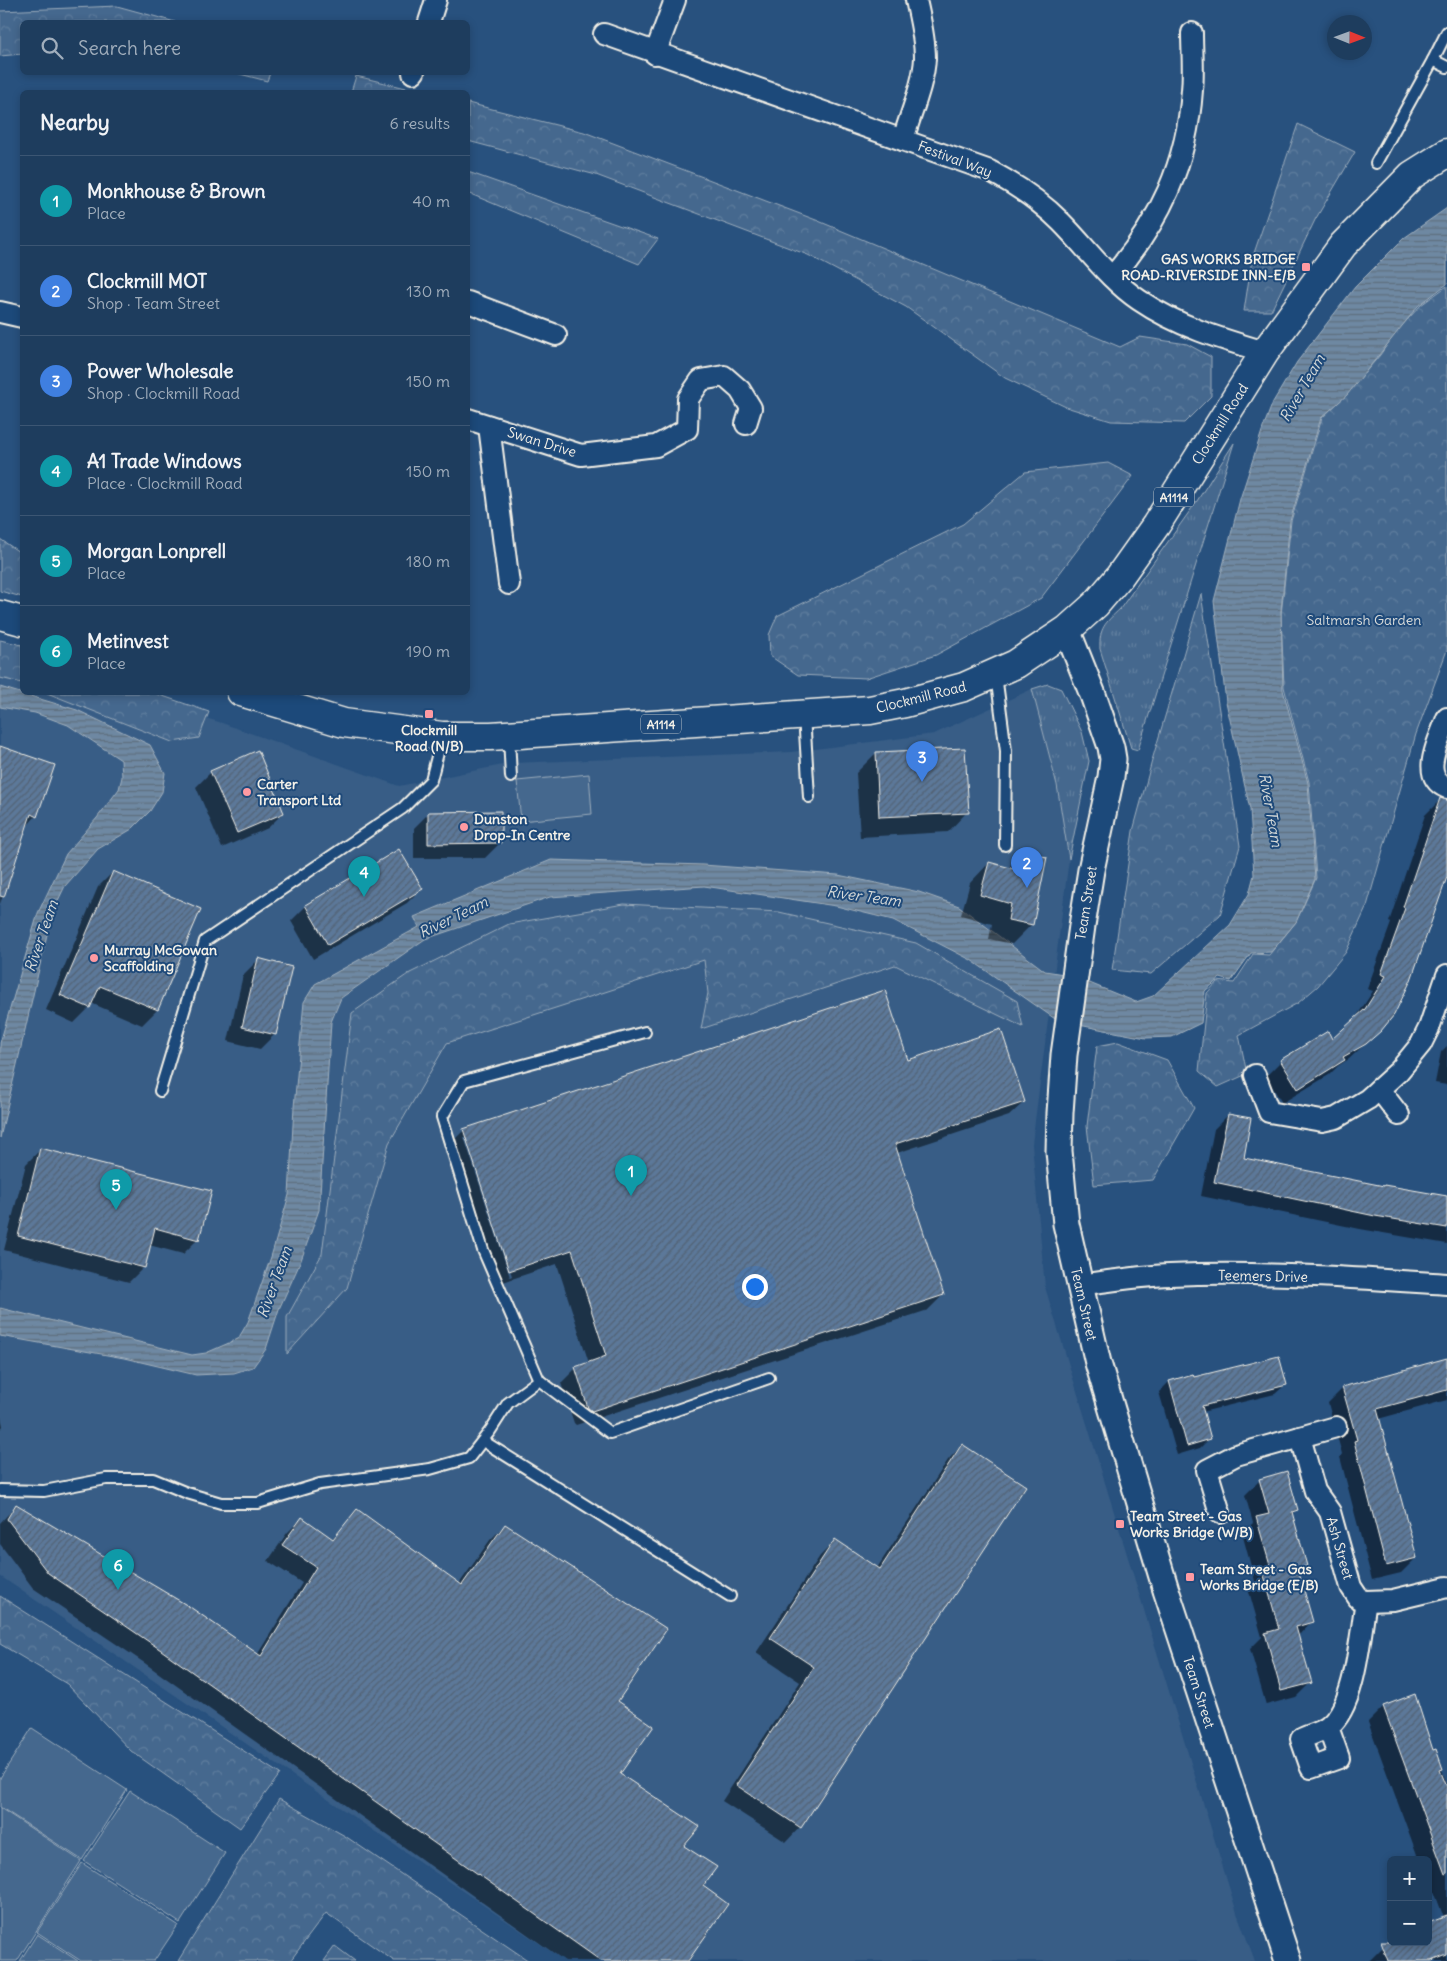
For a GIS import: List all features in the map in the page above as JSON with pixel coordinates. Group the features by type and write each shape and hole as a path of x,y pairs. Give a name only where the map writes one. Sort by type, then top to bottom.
{"main road":[{"name":"Clockmill Road","path":"252,695 344,723 442,736 509,734 870,710 905,703 964,687 996,674 1016,664 1067,630 1096,604 1119,577 1156,525 1265,352 1343,245 1412,175 1447,153"},
{"path":"0,615 20,620"}],"street":[{"path":"430,20 436,0"},
{"path":"655,54 675,0"},
{"path":"903,140 925,59 924,40 916,0"},
{"path":"1112,277 1151,225 1166,196 1178,164 1188,126 1192,90 1192,33"},
{"name":"Festival Way","path":"604,34 655,54 990,171 1018,186 1060,221 1112,277 1138,300 1172,319 1209,335 1265,352"},
{"path":"470,309 556,334"},
{"path":"0,312 20,317"},
{"name":"Swan Drive","path":"470,420 581,455 656,446 688,429 688,399 701,380 724,376 740,390 751,408 746,424"},
{"path":"489,426 509,584"},
{"name":"Team Street","path":"1067,630 1093,694 1112,753 1111,777 1082,926 1061,1094 1059,1151 1066,1224 1098,1364 1166,1590 1288,1961"},
{"path":"1447,718 1431,766 1433,777 1447,788"},
{"path":"1255,1075 1269,1112 1322,1121 1336,1118 1368,1099 1399,1071 1421,1044 1430,1028 1446,979"},
{"path":"1379,1089 1399,1115"},
{"name":"Teemers Drive","path":"1079,1285 1146,1276 1184,1275 1316,1276 1447,1284"},
{"path":"1220,1513 1207,1470 1236,1454 1336,1427"},
{"name":"Ash Street","path":"1300,1437 1315,1491 1330,1512 1351,1587 1359,1599 1366,1601"},
{"path":"1328,1727 1345,1705 1366,1601 1393,1600 1447,1587"}],"lane":[{"path":"1376,163 1447,32"},
{"path":"1433,60 1447,67"},
{"path":"996,674 1006,751 1005,844"},
{"path":"804,714 809,796"},
{"path":"509,734 511,777"},
{"path":"160,1091 205,941 403,808 431,780 442,736"},
{"path":"645,1032 464,1081 442,1117 483,1250 539,1380 610,1433 769,1378"},
{"path":"0,1490 44,1491 106,1479 153,1479 187,1493 221,1503 258,1503 320,1484 430,1470 469,1458 483,1441 508,1403 539,1380"},
{"path":"483,1441 730,1596"}],"shaded area":[{"path":"0,653 20,659 20,695 131,695 222,723 399,786 512,763 791,752 934,734 1032,689 1057,785 1069,859 1032,1144 1045,1287 1237,1913 1255,1961 565,1961 0,1576"}],"green space":[{"path":"117,6 168,20 20,20 20,54 0,56 0,11"},
{"path":"244,75 269,75 267,81"},
{"path":"356,76 415,90 352,90"},
{"path":"470,104 584,132 816,220 1120,347 1140,337 1187,344 1211,357 1211,396 1184,423 1111,421 1066,407 1005,378 906,307 808,255 596,175 470,142"},
{"path":"1298,124 1355,152 1315,220 1271,311 1244,311 1252,259"},
{"path":"470,173 658,239 639,264 470,194"},
{"name":"Saltmarsh Garden","path":"1447,286 1447,650 1416,734 1367,906 1346,952 1318,986 1298,1003 1239,1035 1247,1074 1218,1087 1199,1071 1207,993 1218,981 1234,983 1253,954 1269,955 1296,922 1316,878 1309,782 1284,687 1281,615 1291,521 1322,418 1346,395 1380,355 1396,332 1421,305"},
{"path":"1234,443 1138,750 1131,748 1100,649 1102,631 1107,622 1120,609 1197,501"},
{"path":"1108,463 1133,476 1041,598 936,655 866,678 798,675 770,656 769,635 777,616 963,524 1025,472"},
{"path":"0,539 20,553 20,596 0,591"},
{"path":"1201,594 1240,846 1220,915 1151,974 1112,970 1133,831"},
{"path":"0,640 20,645 20,683 0,678"},
{"path":"1048,684 1061,689 1082,732 1089,761 1069,859 1057,785 1032,689"},
{"path":"52,695 160,695 209,712 199,738 172,742"},
{"path":"589,774 592,814 521,821 517,781"},
{"path":"624,904 779,912 916,943 1017,1001 1023,1027 895,965 701,1029 708,993 704,960 447,1043 389,1143 347,1288 287,1354 287,1317 322,1254 352,1013 408,974 509,924"},
{"path":"1118,1042 1167,1060 1194,1108 1153,1180 1094,1185 1087,1126 1097,1046"},
{"path":"0,1596 280,1774 240,1828 131,1751 67,1684 0,1644"},
{"path":"32,1728 127,1790 82,1860 0,1807 0,1778"},
{"path":"130,1791 225,1853 180,1923 84,1861"},
{"path":"279,1799 345,1836 529,1961 394,1961 326,1913 290,1961 178,1961"},
{"path":"0,1808 81,1861 17,1961 0,1961"},
{"path":"82,1863 178,1925 154,1961 81,1961 37,1932"},
{"path":"37,1934 78,1961 20,1961"},
{"path":"335,1946 355,1961 324,1961"}],"water":[{"name":"River Team","path":"1447,208 1447,284 1418,306 1347,395 1321,418 1290,521 1281,611 1283,690 1308,783 1315,879 1296,922 1271,952 1251,953 1231,981 1220,978 1205,991 1201,1023 1172,1037 1146,1038 1058,1021 971,960 893,920 836,906 704,886 550,897 425,939 341,998 331,1022 319,1210 300,1263 279,1309 266,1349 253,1367 234,1373 196,1375 124,1358 0,1336 0,1308 192,1355 206,1353 238,1339 248,1322 271,1257 289,1195 294,1107 304,1002 315,984 419,927 414,917 551,860 703,865 838,875 919,892 959,906 1045,971 1070,975 1136,1002 1153,996 1230,925 1249,894 1254,875 1250,809 1226,702 1214,601 1240,499 1263,428 1273,402 1297,362 1355,287 1404,238"},
{"name":"River Team","path":"0,687 20,693 20,695 27,695 77,710 150,745 165,773 162,792 150,811 132,829 98,849 65,886 52,913 0,1138 0,1043 38,913 66,854 119,789 122,777 121,760 68,725 35,713 0,707"}],"building":[{"path":"0,746 55,765 37,817 31,814 4,897 0,896"},
{"path":"965,748 969,813 879,817 876,752"},
{"name":"Carter Transport Ltd","path":"258,750 284,813 237,833 210,771"},
{"path":"1440,798 1447,800 1447,877 1411,980 1394,1015 1381,1031 1366,1044 1343,1057 1345,1060 1298,1089 1280,1060 1328,1031 1332,1039 1365,1009 1386,976 1381,974 1405,908 1403,907"},
{"name":"Dunston Drop-In Centre","path":"501,811 501,843 428,844 428,812"},
{"path":"399,849 423,889 328,945 305,905"},
{"path":"1022,852 1047,857 1033,925 1008,920 1011,904 980,895 989,862 1018,870"},
{"name":"Murray McGowan Scaffolding","path":"113,871 201,909 158,1010 100,986 90,1008 60,995"},
{"path":"258,958 292,967 276,1035 242,1027"},
{"path":"885,990 908,1060 1001,1029 1025,1102 895,1144 944,1295 592,1411 588,1408 575,1367 606,1356 572,1250 509,1271 463,1129"},
{"path":"1228,1114 1251,1118 1244,1158 1384,1186 1447,1196 1447,1228 1375,1216 1214,1182"},
{"path":"40,1148 212,1191 199,1240 155,1228 145,1268 18,1236"},
{"path":"1279,1356 1287,1385 1202,1406 1211,1439 1187,1446 1169,1381 1193,1374 1194,1377"},
{"path":"1447,1358 1447,1390 1377,1409 1417,1558 1386,1566 1354,1441 1357,1440 1342,1387"},
{"path":"962,1444 1026,1486 801,1828 736,1785 814,1667 770,1638 835,1539 880,1569"},
{"path":"1287,1471 1298,1510 1292,1512 1307,1566 1298,1569 1313,1622 1296,1627 1312,1683 1281,1691 1265,1633 1279,1629 1263,1572 1271,1569 1256,1517 1269,1514 1259,1479"},
{"path":"16,1504 190,1607 261,1656 316,1567 282,1545 302,1517 333,1539 357,1509 462,1585 505,1524 667,1629 618,1701 654,1726 620,1774 700,1827 684,1846 717,1867 703,1886 728,1904 688,1961 601,1961 161,1650 48,1573 7,1519"},
{"path":"1415,1694 1433,1750 1436,1749 1443,1769 1440,1770 1447,1787 1447,1873 1445,1874 1383,1706"},
{"path":"1447,1916 1447,1955 1432,1961 1388,1961 1381,1942 1387,1942 1387,1946 1432,1946 1432,1922"}],"place":[{"name":"GAS WORKS BRIDGE ROAD-RIVERSIDE INN-E/B","path":"1306,267"},
{"name":"Clockmill Road (N/B)","path":"429,714"},
{"name":"Power Wholesale","path":"922,782"},
{"name":"Carter Transport Ltd","path":"247,792"},
{"name":"Dunston Drop-In Centre","path":"464,827"},
{"name":"Clockmill MOT","path":"1027,888"},
{"name":"A1 Trade Windows","path":"364,897"},
{"name":"Murray McGowan Scaffolding","path":"94,958"},
{"name":"Monkhouse & Brown","path":"631,1196"},
{"name":"Morgan Lonprell","path":"116,1210"},
{"name":"Team Street - Gas Works Bridge (W/B)","path":"1120,1524"},
{"name":"Team Street - Gas Works Bridge (E/B)","path":"1190,1577"},
{"name":"Metinvest","path":"118,1590"}]}
